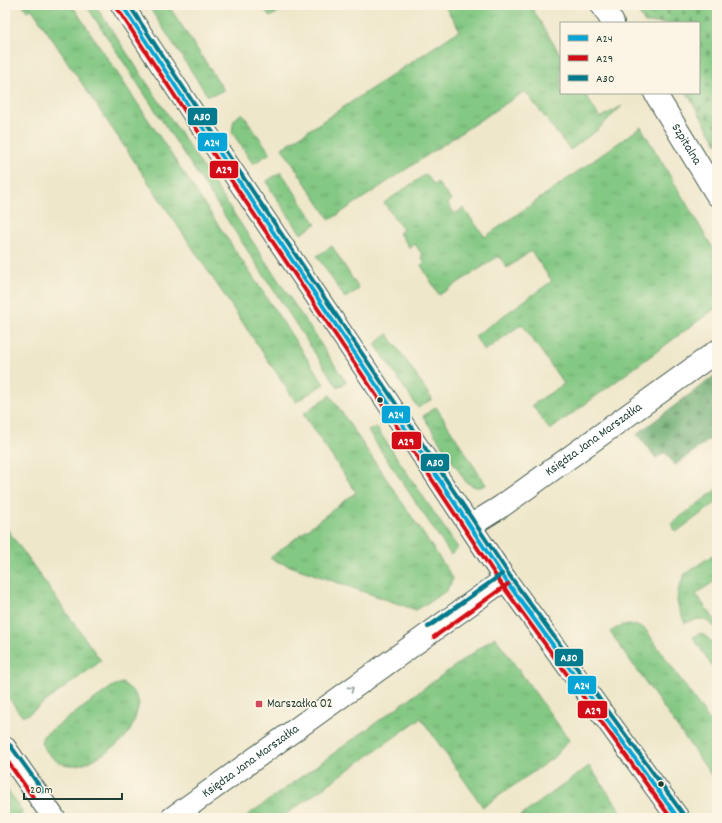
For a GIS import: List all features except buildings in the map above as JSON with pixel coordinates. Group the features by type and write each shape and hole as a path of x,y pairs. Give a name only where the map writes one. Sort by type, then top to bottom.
{"street":[{"path":"122,5 384,395 505,579 678,818"},
{"path":"602,5 612,22"},
{"name":"Szpitalna","path":"656,94 717,195"},
{"name":"Księdza Jana Marszałka","path":"470,526 502,506 717,351"},
{"name":"Księdza Jana Marszałka","path":"172,818 505,579"},
{"path":"5,748 54,818"}],"green space":[{"path":"23,5 72,5 324,384 296,402 32,9 27,11"},
{"path":"86,5 95,5 346,382 338,388"},
{"path":"148,5 168,5 224,90 215,94 207,95"},
{"path":"262,5 284,5 286,7 270,17"},
{"path":"444,5 530,5 560,54 560,94 585,94 600,118 622,106 597,130 570,150 525,91 330,220 282,148 460,30"},
{"path":"634,5 717,5 717,144 688,94 700,94 700,22 644,22"},
{"path":"242,113 270,153 253,164 232,132 234,120"},
{"path":"641,127 717,255 717,307 550,430 532,405 564,384 522,324 484,351 475,336 552,281 531,251 507,268 499,256 439,295 421,265 425,262 421,257 423,256 415,244 410,248 399,233 403,230 384,203 426,174 434,185 437,182 451,200 448,204 455,214 463,208 485,237"},
{"path":"281,172 316,224 301,234 271,190 267,181"},
{"path":"332,246 359,289 345,298 317,256"},
{"path":"388,334 432,399 418,408 375,344"},
{"path":"717,374 717,434 675,465 665,452 656,458 637,434"},
{"path":"330,395 453,578 446,591 416,610 270,558 356,492 303,414"},
{"path":"436,407 486,485 476,487 466,482 423,416"},
{"path":"376,427 458,548 451,555 368,431"},
{"path":"717,489 717,502 676,532 671,524"},
{"path":"5,526 101,661 27,715 21,715 5,693"},
{"path":"717,552 717,581 716,580 696,594 717,623 717,630 706,620 702,619 685,623 677,601 678,591 685,574"},
{"path":"622,625 634,625 645,629 717,731 717,783 610,632"},
{"path":"701,633 715,646 717,655 717,674 693,637"},
{"path":"495,637 569,740 553,758 483,807 421,718 281,818 244,818"},
{"path":"122,683 133,692 139,703 131,729 122,740 97,758 79,765 62,764 48,753 41,743 43,736 113,686"},
{"path":"589,766 626,818 518,818"},
{"path":"5,786 22,811 20,818 5,818"}],"transit line":[{"name":"A24","path":"122,5 505,579 678,818"},
{"name":"A30","path":"129,5 510,576 683,814"},
{"name":"A29","path":"117,8 500,582 671,818"},
{"name":"A30","path":"428,627 502,574"},
{"name":"A29","path":"434,637 508,584"},
{"name":"A30","path":"10,745 43,791"},
{"name":"A29","path":"5,758 33,797"}],"place":[{"name":"Marszałka 02","path":"259,704"}]}
